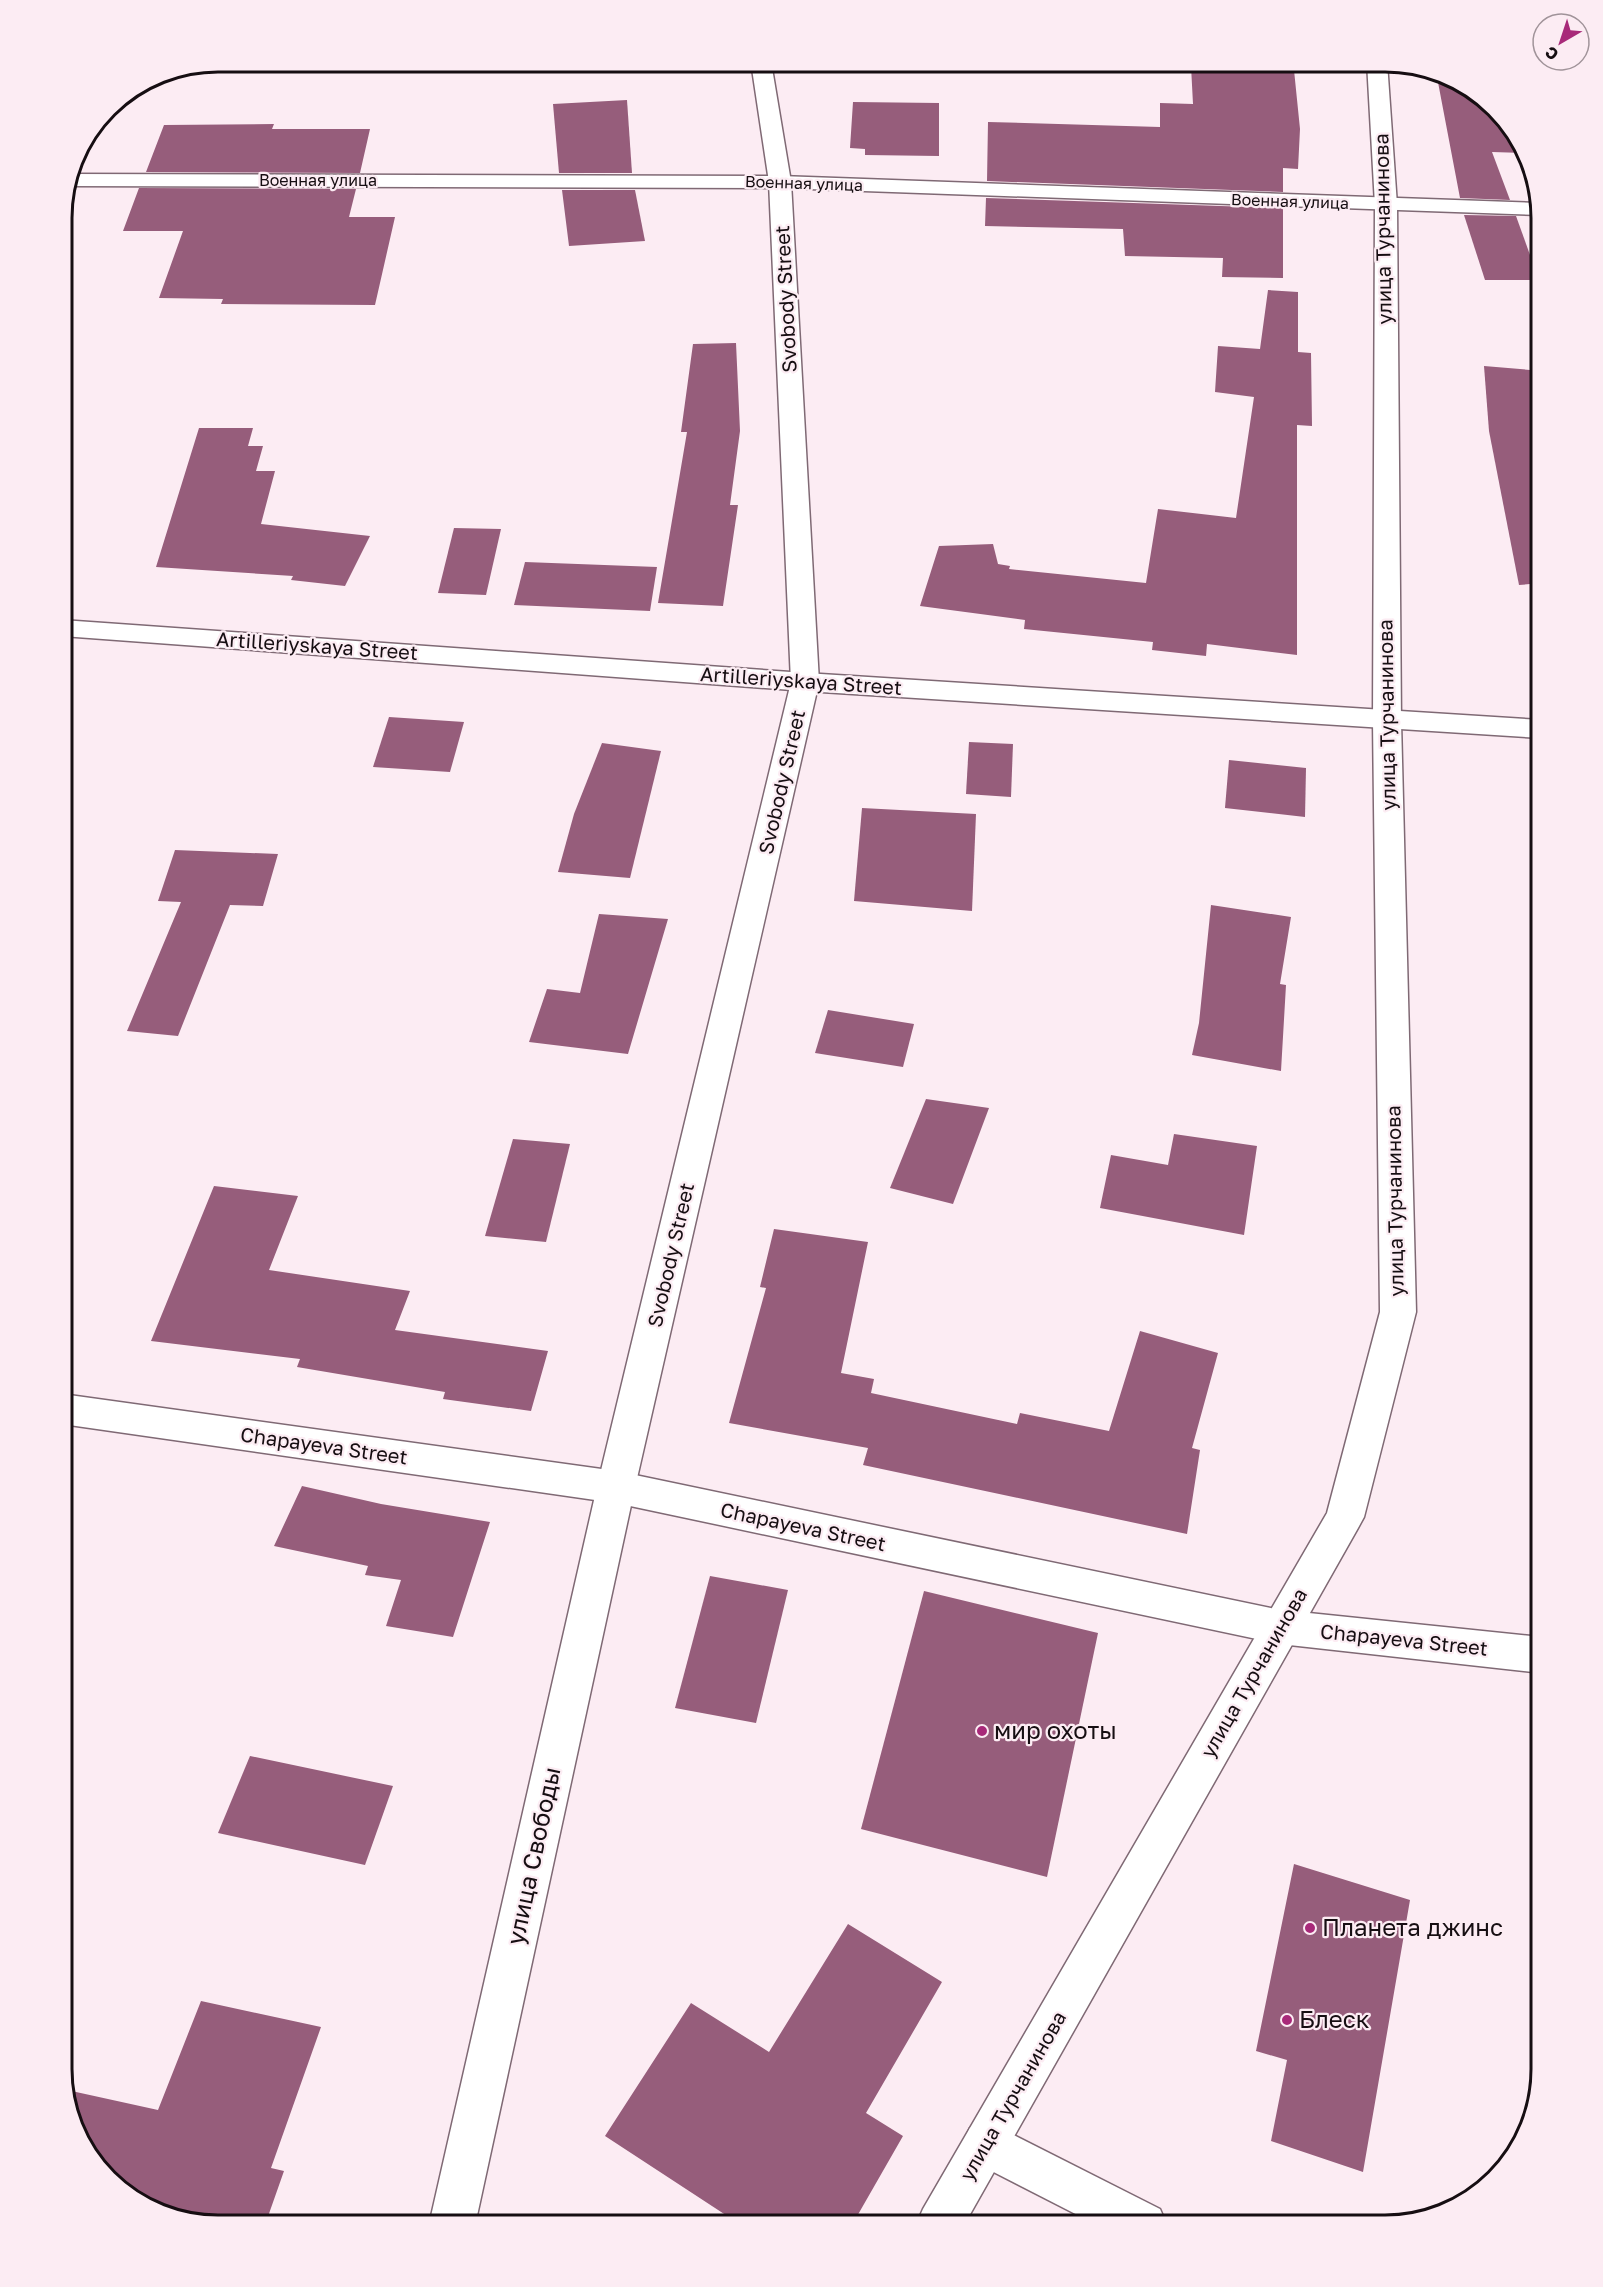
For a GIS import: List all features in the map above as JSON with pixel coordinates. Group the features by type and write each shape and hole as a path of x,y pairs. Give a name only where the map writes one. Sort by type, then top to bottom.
{"street":[{"name":"Svobody Street","path":"616,1487 805,682 780,182 763,72"},
{"name":"улица Турчанинова","path":"945,2215 1345,1517 1398,1312 1387,721 1386,204 1378,72"},
{"name":"Военная улица","path":"77,180 780,182 1531,209"},
{"name":"Artilleriyskaya Street","path":"72,629 805,682 1531,728"},
{"name":"Chapayeva Street","path":"72,1410 616,1487 1280,1627 1531,1654"},
{"name":"улица Свободы","path":"454,2215 616,1487"},
{"path":"986,2144 1124,2215"}],"building":[{"path":"1191,72 1294,72 1300,129 1298,169 1283,168 1283,192 987,181 988,122 1160,127 1160,103 1193,104"},
{"path":"1438,82 1450,87 1481,108 1501,129 1515,153 1492,152 1510,200 1460,198"},
{"path":"627,100 632,173 559,173 553,104"},
{"path":"853,102 939,103 939,156 865,155 865,149 850,148"},
{"path":"274,124 272,129 370,129 360,173 146,172 164,125"},
{"path":"139,188 356,189 349,217 395,217 375,305 221,304 223,299 159,298 183,231 123,231"},
{"path":"562,190 635,190 645,241 569,246"},
{"path":"986,198 1283,208 1283,278 1222,277 1223,258 1125,256 1123,229 985,226"},
{"path":"1464,215 1516,216 1531,258 1531,280 1485,280"},
{"path":"1268,290 1298,292 1298,352 1311,353 1312,426 1297,425 1297,655 1207,644 1206,656 1152,650 1153,642 1024,629 1025,620 920,606 939,546 993,544 998,564 1010,566 1009,569 1146,583 1158,509 1236,518 1254,397 1215,392 1218,346 1260,349"},
{"path":"736,343 740,431 730,505 738,505 723,606 658,603 687,432 681,432 693,344"},
{"path":"1484,366 1531,370 1531,584 1519,585 1489,431"},
{"path":"199,428 253,428 248,446 263,446 256,471 275,471 261,524 370,536 345,586 291,580 293,576 156,567"},
{"path":"454,528 501,529 486,595 438,593"},
{"path":"525,562 657,567 650,611 514,605"},
{"path":"389,717 464,722 450,772 373,767"},
{"path":"969,742 1013,744 1011,797 966,794"},
{"path":"602,743 661,751 630,878 558,872 574,814"},
{"path":"1229,760 1306,768 1305,817 1225,808"},
{"path":"862,808 976,814 972,911 854,901"},
{"path":"175,850 278,854 263,906 230,905 178,1036 127,1031 181,902 158,901"},
{"path":"1211,905 1291,917 1280,984 1286,985 1281,1071 1192,1055 1199,1023"},
{"path":"599,914 668,919 628,1054 529,1042 547,989 580,993"},
{"path":"828,1010 914,1024 903,1067 815,1053"},
{"path":"926,1099 989,1108 953,1204 890,1188"},
{"path":"1174,1134 1257,1146 1244,1235 1100,1208 1111,1155 1168,1165"},
{"path":"513,1139 570,1144 546,1242 485,1236"},
{"path":"214,1186 298,1196 269,1270 410,1291 395,1330 548,1351 531,1411 443,1399 445,1392 297,1367 300,1359 151,1341"},
{"path":"774,1229 868,1242 841,1373 874,1379 871,1393 1017,1424 1020,1413 1109,1431 1140,1331 1218,1353 1192,1448 1200,1450 1187,1534 863,1465 868,1448 729,1423 766,1288 760,1287"},
{"path":"302,1486 381,1504 490,1522 453,1637 386,1626 401,1580 365,1575 368,1566 274,1546"},
{"path":"710,1576 788,1590 756,1723 675,1708"},
{"name":"мир охоты","path":"924,1591 1098,1633 1047,1877 861,1829"},
{"path":"250,1756 393,1786 365,1865 218,1833"},
{"path":"1294,1864 1410,1900 1363,2172 1271,2141 1287,2060 1256,2051"},
{"path":"848,1924 942,1982 866,2113 903,2136 858,2215 726,2215 605,2136 691,2003 769,2052"},
{"path":"201,2001 321,2027 271,2168 284,2171 269,2215 208,2215 189,2212 153,2200 129,2185 102,2158 92,2142 83,2125 74,2091 158,2110"}],"place":[{"name":"мир охоты","path":"982,1731"},
{"name":"Планета джинс","path":"1310,1928"},
{"name":"Блеск","path":"1287,2020"}]}
